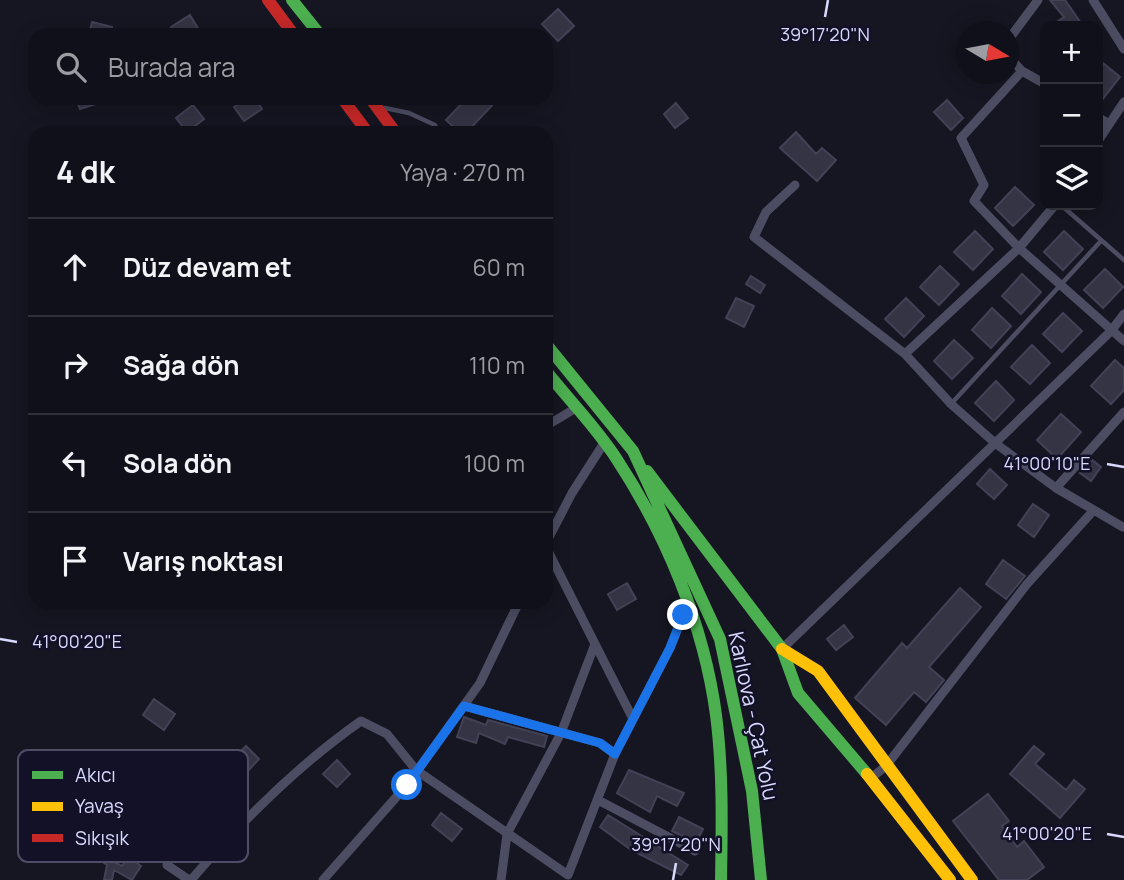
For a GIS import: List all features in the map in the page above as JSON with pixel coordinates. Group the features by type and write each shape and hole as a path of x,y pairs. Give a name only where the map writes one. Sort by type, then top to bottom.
{"main road":[{"path":"268,0 289,28"},
{"path":"292,0 314,28"},
{"path":"347,105 363,126"},
{"path":"375,105 391,126"},
{"path":"553,353 633,452 782,649 798,693 871,778 950,880"},
{"name":"Karlıova - Çat Yolu","path":"553,380 616,458 656,530 701,639 716,714 722,825 721,880"},
{"name":"Karlıova - Çat Yolu","path":"633,452 720,639 752,791 761,880"},
{"path":"782,649 818,671 972,880"}],"street":[{"path":"1019,26 1038,0"},
{"path":"1093,0 1124,49"},
{"path":"1019,68 1040,81"},
{"path":"1022,71 961,138 985,184 974,201 1019,248 1124,341"},
{"path":"1103,133 1124,102"},
{"path":"1103,120 1109,124"},
{"path":"796,185 766,212 754,237 905,354 951,404 995,443 1056,488 1123,527"},
{"path":"905,354 1019,248 1053,210"},
{"path":"782,649 1111,331 1124,314"},
{"path":"553,422 576,408"},
{"path":"1056,488 1124,412"},
{"path":"553,531 572,493 604,443"},
{"path":"871,778 886,766 1027,584 1093,511"},
{"path":"553,559 633,719"},
{"path":"248,819 326,746 361,721 387,734 416,770 566,877 615,754 670,648 687,605"},
{"path":"323,880 350,852 416,770 480,684 516,609"},
{"path":"500,880 507,835 561,733 595,644"},
{"path":"464,706 600,743 615,754"},
{"path":"598,800 695,851"},
{"path":"167,865 190,880 206,862"}],"lane":[{"path":"382,105 435,126"},
{"path":"1064,210 1124,260"},
{"path":"951,404 1100,242"}],"building":[{"path":"1050,0 1065,0 1080,21 1058,21 1064,17"},
{"path":"558,9 574,26 558,41 553,36 553,28 546,28 542,24"},
{"path":"190,15 198,28 172,28"},
{"path":"92,22 112,27 112,28 91,28"},
{"path":"1103,63 1120,77 1103,99"},
{"path":"947,100 963,118 951,130 934,112"},
{"path":"676,103 688,118 675,128 664,114"},
{"path":"193,105 204,119 195,126 182,126 176,118"},
{"path":"259,105 262,109 244,121 234,107"},
{"path":"460,105 492,105 473,126 452,126 446,120"},
{"path":"796,132 816,154 822,148 836,160 817,181 780,148"},
{"path":"1015,187 1034,205 1013,226 995,208"},
{"path":"975,231 993,249 973,270 954,252"},
{"path":"1064,231 1083,249 1063,270 1044,252"},
{"path":"940,266 959,284 939,305 920,287"},
{"path":"1105,269 1123,287 1103,308 1084,290"},
{"path":"1022,274 1041,292 1021,314 1002,296"},
{"path":"751,276 765,285 760,293 746,284"},
{"path":"736,298 754,306 744,327 726,318"},
{"path":"906,298 924,316 904,337 885,319"},
{"path":"992,308 1011,326 991,348 972,330"},
{"path":"1063,313 1082,331 1062,352 1043,334"},
{"path":"954,340 973,358 952,379 934,361"},
{"path":"1032,345 1050,363 1030,384 1011,367"},
{"path":"1115,360 1124,368 1124,390 1111,404 1091,386"},
{"path":"996,381 1014,400 994,421 975,403"},
{"path":"1061,414 1081,432 1057,459 1037,440"},
{"path":"1091,459 1101,467 1091,481 1080,473"},
{"path":"990,469 1007,485 994,499 977,484"},
{"path":"1033,504 1049,515 1034,537 1018,525"},
{"path":"1003,560 1025,576 1006,599 986,584"},
{"path":"627,583 636,599 617,610 608,594"},
{"path":"960,588 981,607 929,667 944,680 926,702 914,692 886,725 855,698 902,643 907,648"},
{"path":"844,625 853,637 836,650 827,639"},
{"path":"154,699 175,714 164,730 143,715"},
{"path":"464,717 486,725 488,720 547,736 544,747 508,737 505,744 479,733 476,743 457,737"},
{"path":"246,746 259,759 248,771 248,750 242,750"},
{"path":"1034,746 1044,754 1035,764 1066,790 1074,780 1085,789 1060,818 1010,774"},
{"path":"337,760 350,774 337,787 323,774"},
{"path":"629,770 684,793 677,806 657,796 650,812 617,793"},
{"path":"988,794 1009,821 1002,826 1017,847 1024,841 1044,867 1027,880 999,880 953,821"},
{"path":"441,813 462,829 452,841 432,825"},
{"path":"608,815 688,865 681,875 631,850 600,827"},
{"path":"679,817 703,829 696,843 672,831"},
{"path":"102,862 114,862 122,866 125,862 135,862 141,866 132,880 114,870 112,880 104,880 107,865"}],"traffic: fast":[{"path":"292,0 314,28"},
{"path":"553,353 633,451 720,639 752,791 761,880"},
{"path":"553,379 600,435 634,487 666,549 692,614 716,715 722,797 721,880"},
{"path":"647,471 782,649 798,693 867,774"}],"traffic: slow":[{"path":"782,649 818,671 972,880"},
{"path":"867,774 950,880"}],"traffic: jam":[{"path":"268,0 289,28"},
{"path":"347,105 363,126"},
{"path":"375,105 391,126"}],"route":[{"path":"407,785 464,706 600,743 615,754 670,648 683,615"}]}
